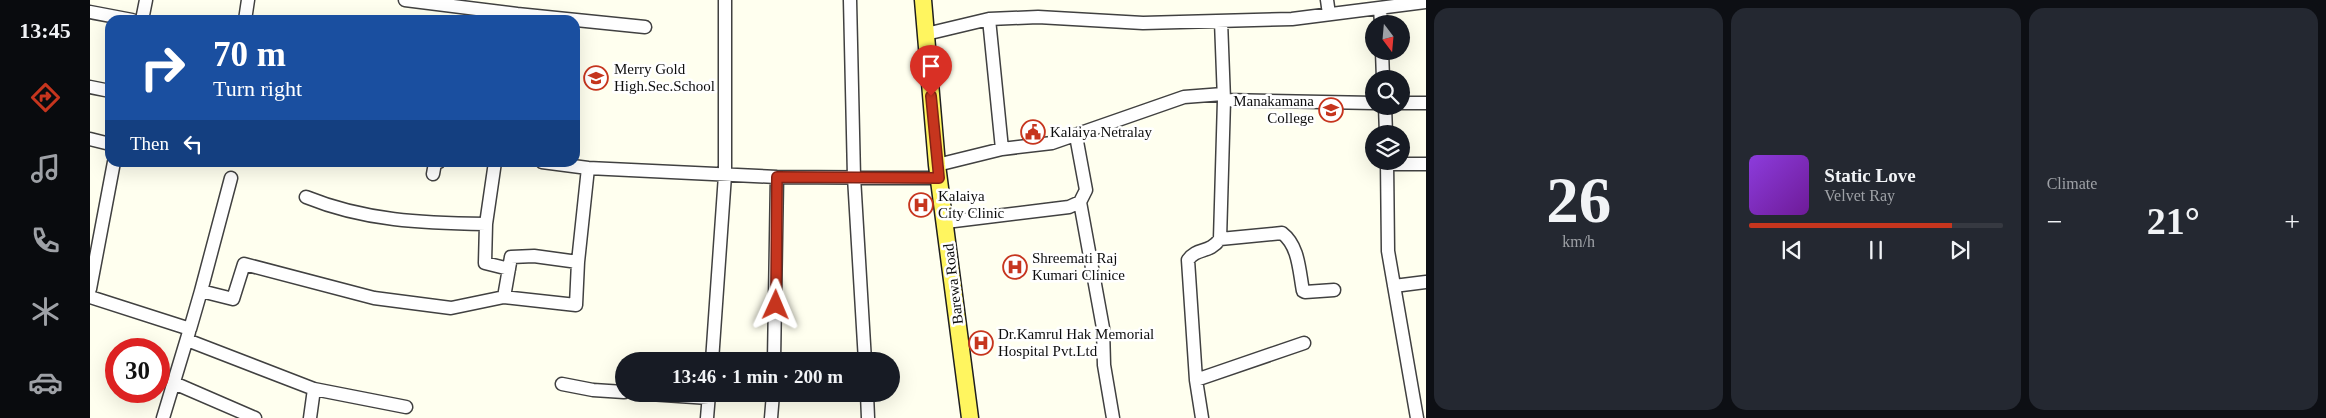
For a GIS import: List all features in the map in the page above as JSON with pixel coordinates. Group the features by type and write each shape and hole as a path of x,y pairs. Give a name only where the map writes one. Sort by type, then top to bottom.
{"main road":[{"name":"Barewa Road","path":"923,0 938,172 970,418"}],"street":[{"path":"143,15 146,0"},
{"path":"245,15 248,0"},
{"path":"405,0 503,15"},
{"path":"713,352 725,175 725,0"},
{"path":"850,0 854,177 864,352"},
{"path":"1327,0 1329,14"},
{"path":"926,34 990,19 1038,17 1143,23 1292,19 1426,2"},
{"path":"1380,8 1380,15"},
{"path":"90,12 106,15"},
{"path":"990,19 1002,148"},
{"path":"1202,418 1196,380 1188,260 1192,254 1214,248 1220,239 1224,97 1221,21"},
{"path":"580,22 645,27"},
{"path":"90,87 105,90"},
{"path":"580,167 777,177 854,177 938,172 1002,148 1052,142 1076,136 1184,97 1365,103"},
{"path":"1410,103 1426,102"},
{"path":"946,222 1069,208 1080,202 1086,190 1076,136"},
{"path":"90,139 105,143"},
{"path":"1410,164 1426,164"},
{"path":"90,289 113,167"},
{"path":"433,174 434,167"},
{"path":"494,167 486,224 485,263 509,270"},
{"path":"201,291 233,299 244,264 374,298 451,308 504,297 576,305 578,262 588,168"},
{"path":"1387,170 1388,251 1417,418"},
{"path":"774,352 777,177"},
{"path":"163,418 201,291 231,178"},
{"path":"306,197 330,207 388,220 486,224"},
{"path":"1080,202 1102,328 1104,365 1113,418"},
{"path":"1220,239 1282,233 1291,240 1296,253 1303,291 1334,290"},
{"path":"504,297 511,257 534,256 578,262"},
{"path":"1394,286 1426,282"},
{"path":"90,298 188,335 314,389 406,406"},
{"path":"1196,380 1304,344"},
{"path":"174,383 256,418"},
{"path":"562,384 593,390 615,391"},
{"path":"310,418 314,389"},
{"path":"708,418 709,402"},
{"path":"771,418 772,402"},
{"path":"867,402 868,418"}],"place":[{"name":"Merry Gold High.Sec.School","path":"596,78"},
{"name":"Manakamana College","path":"1331,110"},
{"name":"Kalaiya Netralay","path":"1033,132"},
{"name":"Kalaiya City Clinic","path":"921,205"},
{"name":"Shreemati Raj Kumari Clinice","path":"1015,267"},
{"name":"Dr.Kamrul Hak Memorial Hospital Pvt.Ltd","path":"981,343"}],"route":[{"path":"776,305 777,177 939,178 931,96"}]}
